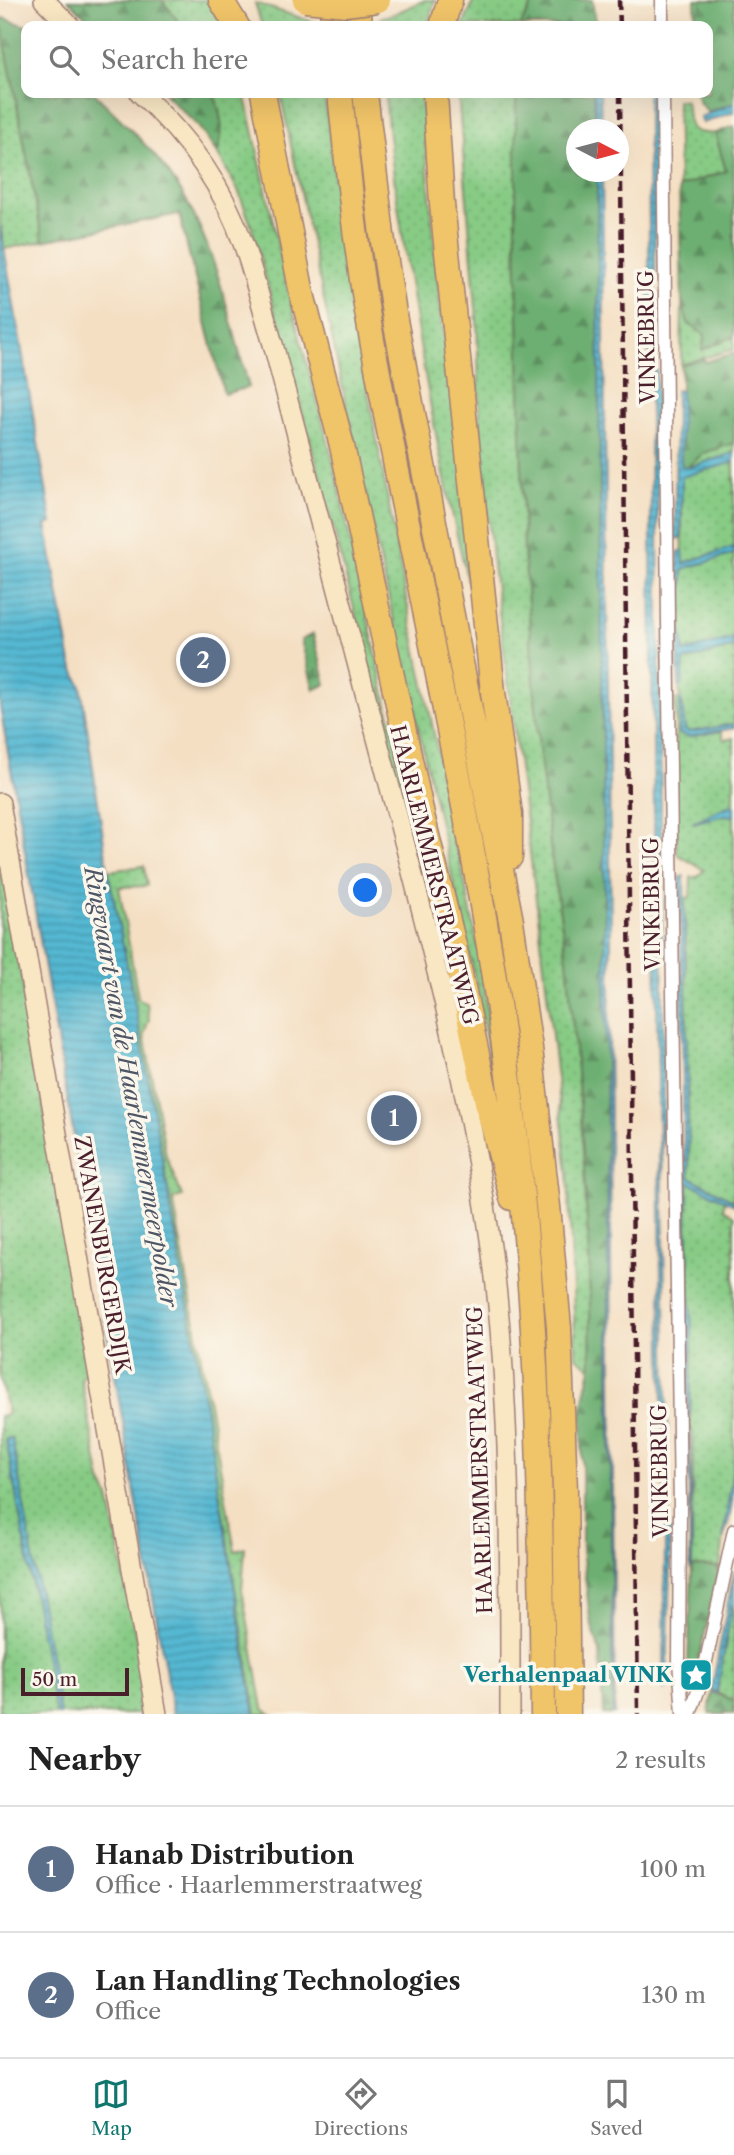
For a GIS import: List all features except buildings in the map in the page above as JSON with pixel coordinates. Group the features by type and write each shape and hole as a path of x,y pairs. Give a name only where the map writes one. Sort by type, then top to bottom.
{"highway":[{"path":"221,0 234,21"},
{"path":"238,0 246,21"},
{"path":"305,0 345,4 378,0"},
{"path":"332,0 333,21"},
{"path":"358,0 360,21"},
{"path":"444,21 450,0"},
{"path":"265,98 302,294 342,446 500,1163 527,1249"},
{"path":"341,98 370,326 480,897 500,1015 527,1249 537,1408 543,1714"},
{"path":"366,98 395,320 511,921 533,1074 559,1328 565,1490 568,1714"},
{"path":"435,98 442,204 493,692 510,814 511,921"}],"main road":[{"path":"44,0 65,21"},
{"name":"HAARLEMMERSTRAATWEG","path":"146,98 196,153 222,195 244,244 273,344 440,980 475,1153 496,1285 505,1405 510,1555 510,1714"},
{"name":"ZWANENBURGERDIJK","path":"0,803 157,1714"}],"street":[{"path":"662,0 662,21"},
{"name":"VINKEBRUG","path":"663,98 680,1509 679,1661 684,1714"},
{"path":"690,1714 702,1680 734,1530"}],"green space":[{"path":"68,0 162,0 178,21 90,21"},
{"path":"162,0 210,0 220,21 178,21"},
{"path":"425,0 435,0 429,21 380,21 380,18"},
{"path":"474,0 535,0 523,21 465,21"},
{"path":"535,0 592,0 595,21 523,21"},
{"path":"695,0 734,0 734,103 708,112 698,98 713,98 713,21 696,21"},
{"path":"255,3 310,21 260,21"},
{"path":"0,17 43,241 4,249 0,225"},
{"path":"0,17 21,24 21,98 99,98 149,149 173,179 193,213 211,255 249,387 224,394 179,214 43,241"},
{"path":"169,98 216,98 221,123 217,153 198,126"},
{"path":"216,98 246,98 289,296 332,457 424,871 422,872 324,492 251,225 238,190 217,153 221,137"},
{"path":"281,98 325,98 346,272 406,598 479,952 498,1086 494,1084 475,978 364,489"},
{"path":"386,98 421,98 441,317 467,475 484,643 442,467 390,142"},
{"path":"458,98 516,98 516,235 524,550 539,748 567,959 581,1115 589,1255 591,1368 576,1357 568,1174 492,558 480,426 477,320"},
{"path":"516,98 594,98 595,119 566,119 566,182 597,182 613,1714 603,1714 600,1652 590,1619 582,1550 582,1408 591,1368 589,1255 581,1115 567,959 539,748 524,550 516,235"},
{"path":"677,100 686,101 689,122 694,130 715,133 726,171 679,187"},
{"path":"734,126 734,336 702,350 705,335 688,323 682,303 679,187 726,171 715,133"},
{"path":"682,303 688,323 705,335 702,349 734,336 734,349 681,365"},
{"path":"734,353 734,443 704,453 686,468 681,465 681,365 703,358 705,362"},
{"path":"734,443 734,453 686,468 704,452"},
{"path":"734,462 734,547 683,563 681,477"},
{"path":"734,554 734,638 684,652 681,628 683,569"},
{"path":"313,634 326,684 314,690 301,640"},
{"path":"734,647 734,724 689,732 685,730 680,701 679,733 689,737 721,731 724,740 734,738 734,805 696,821 725,815 734,816 734,1201 689,1177 685,898 690,897 691,877 697,877 704,870 677,854 675,699 680,700 683,661"},
{"path":"0,851 88,1369 81,1379 101,1481 109,1497 151,1714 60,1714 11,1438 6,1439 56,1714 0,1714 0,1416 8,1414 0,1378"},
{"path":"144,866 147,886 119,887 138,998 147,1004 149,1019 144,1034 166,1156 182,1196 173,1199 235,1551 245,1548 242,1590 263,1708 271,1714 256,1714 167,1187 108,871"},
{"path":"688,1182 725,1200 723,1209 734,1216 734,1461 720,1567 692,1566 692,1336 687,1225"},
{"path":"692,1566 720,1567 696,1672 690,1673 688,1662"},
{"path":"732,1605 734,1606 734,1701 717,1693"},
{"path":"712,1692 734,1701 734,1714 709,1714"}],"water":[{"path":"594,98 600,98 601,119 595,119"},
{"path":"648,98 653,98 664,1098 662,1144 670,1556 667,1686 664,1689 665,1546 652,673"},
{"path":"734,103 734,112 703,123 700,117"},
{"path":"597,182 602,182 611,944 609,1023 613,1714"},
{"name":"Ringvaart van de Haarlemmermeerpolder","path":"0,225 52,523 46,525 71,663 81,686 108,871 134,998 200,1374 255,1714 173,1714 0,706"},
{"path":"676,390 681,391 681,465 687,468 734,453 734,462 682,477 681,538 675,539"},
{"path":"734,547 734,554 683,569 682,609 678,610 678,552 683,551 684,563"},
{"path":"678,627 681,628 684,652 734,638 734,647 684,661 682,686 679,686"},
{"path":"680,700 685,729 689,732 734,724 734,728 689,737 679,734"},
{"path":"734,805 734,816 725,815 692,823 725,807"},
{"path":"684,876 689,1177 734,1201 734,1205 688,1182 687,1225 692,1336 690,1568 680,877"},
{"path":"12,1438 60,1714 56,1714 6,1439"},
{"path":"734,1461 731,1510 723,1538"},
{"path":"734,1571 734,1606 717,1693 712,1692 713,1683"}],"railway":[{"path":"619,0 620,21"},
{"path":"620,98 638,1714"}],"place":[{"name":"Lan Handling Technologies","path":"203,660"},
{"name":"Hanab Distribution","path":"394,1118"},
{"name":"Verhalenpaal VINK","path":"696,1675"}]}
